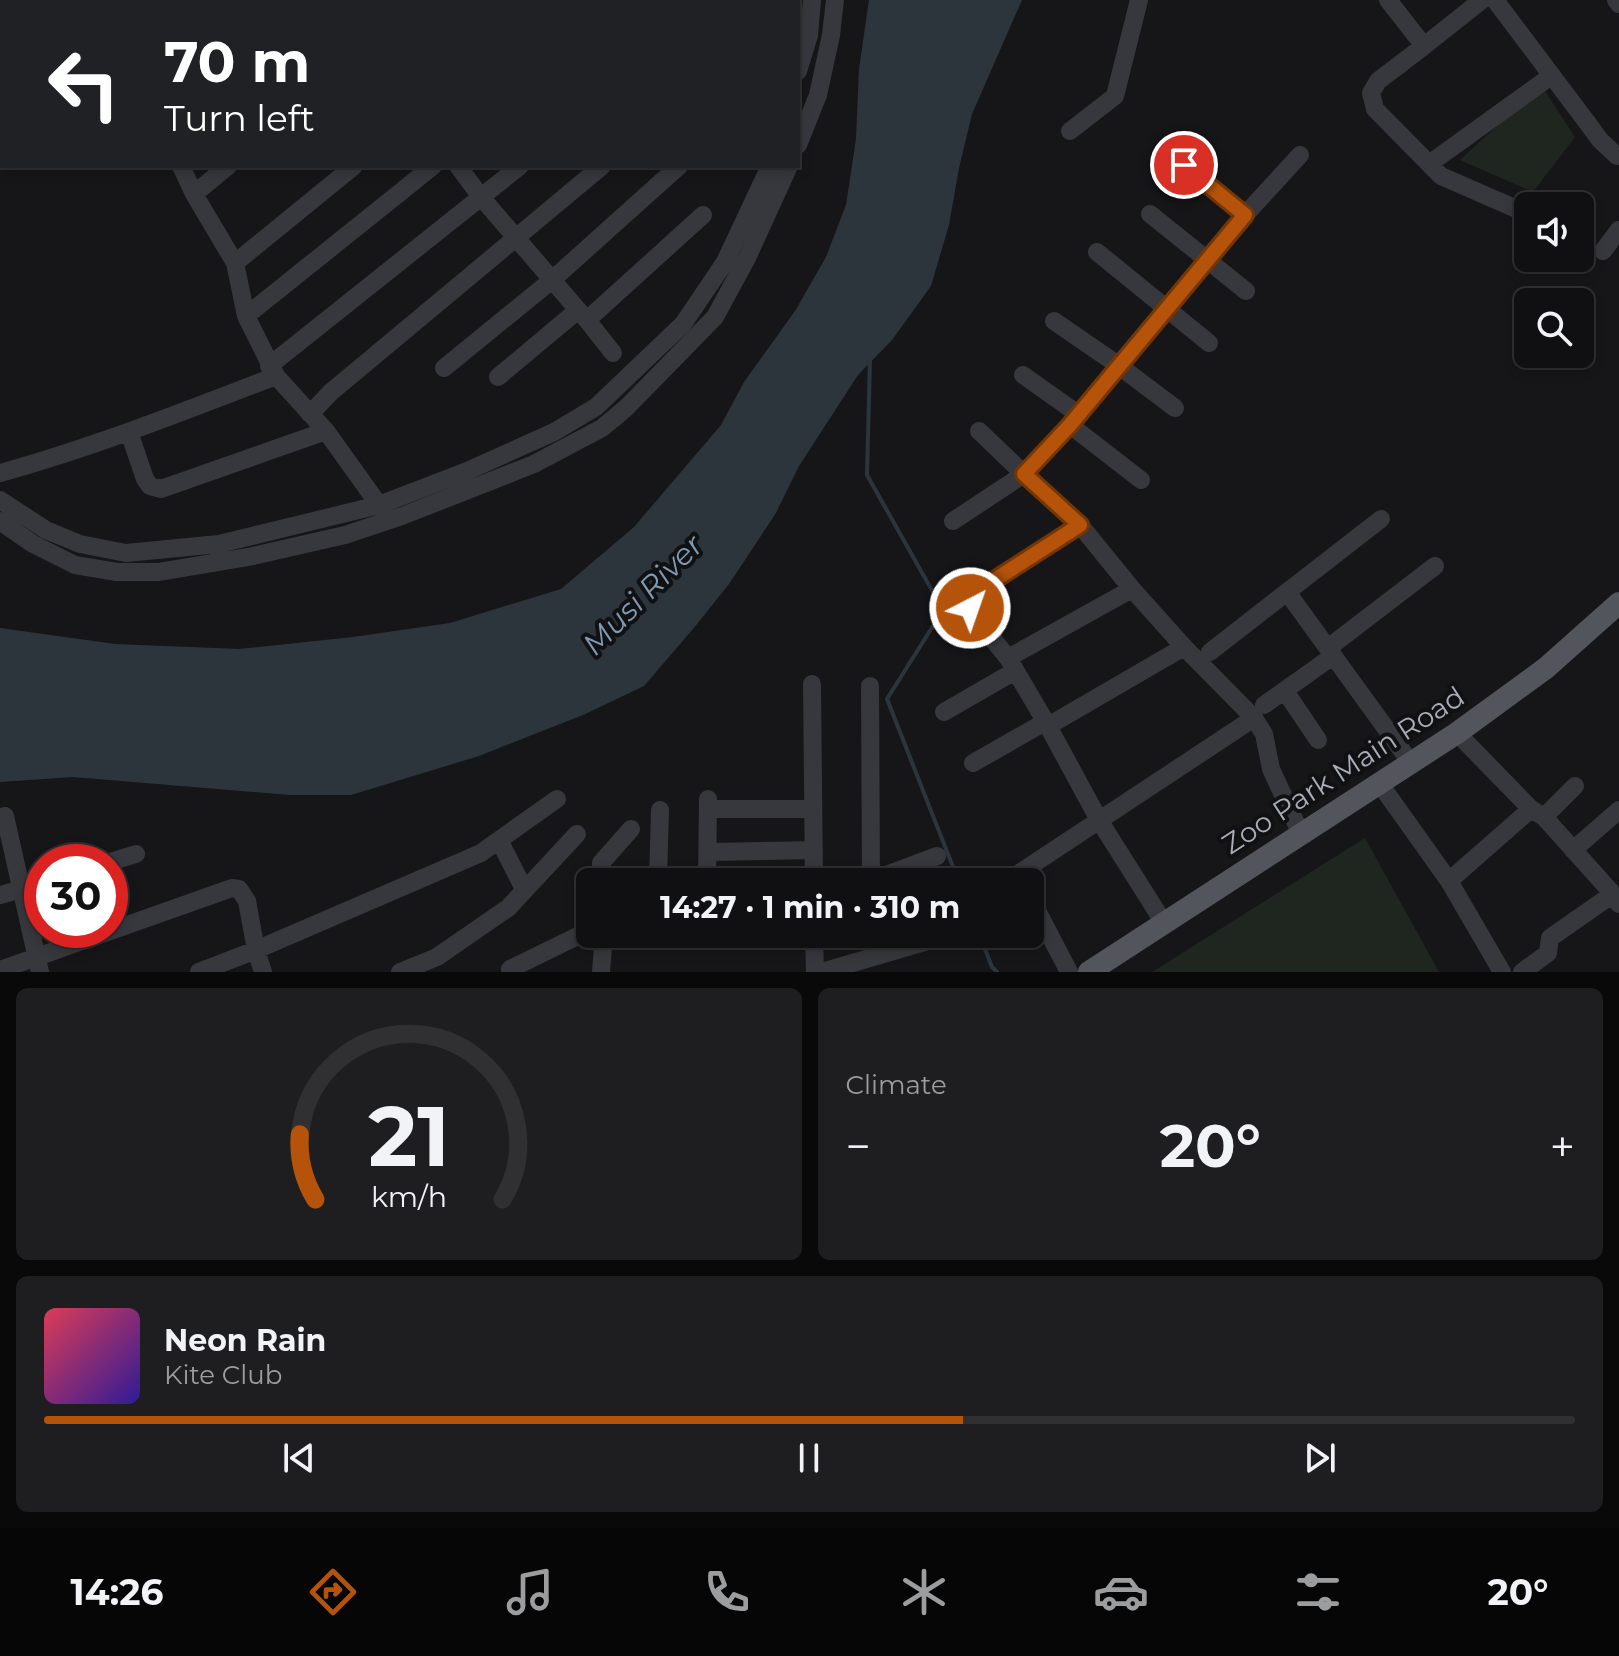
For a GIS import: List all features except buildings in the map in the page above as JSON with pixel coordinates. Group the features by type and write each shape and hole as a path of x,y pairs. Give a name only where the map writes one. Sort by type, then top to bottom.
{"main road":[{"name":"Zoo Park Main Road","path":"1089,972 1457,733 1546,668 1619,603"}],"street":[{"path":"800,64 809,35 812,0"},
{"path":"800,140 818,95 835,0"},
{"path":"1070,131 1115,96 1139,0"},
{"path":"1388,0 1424,46"},
{"path":"1482,0 1378,81 1371,93 1375,109 1441,176 1514,208"},
{"path":"1495,0 1600,140 1617,156"},
{"path":"1429,164 1551,76"},
{"path":"953,521 1024,474 1300,155"},
{"path":"1184,165 1245,215"},
{"path":"182,168 235,263 246,316 272,371 326,431 379,505"},
{"path":"194,194 226,168"},
{"path":"235,263 352,168"},
{"path":"246,316 431,168"},
{"path":"459,168 613,353"},
{"path":"0,473 129,432 272,371 517,168"},
{"path":"310,414 331,392 600,168"},
{"path":"444,368 552,280 677,168"},
{"path":"0,500 46,530 68,540 126,553 219,544 379,505 465,472 554,432 596,407 683,324 725,262 769,168"},
{"path":"0,521 33,544 75,565 117,572 158,572 253,556 345,535 430,506 534,464 602,428 626,408 715,317 747,258 788,168"},
{"path":"1150,214 1246,291"},
{"path":"498,377 582,315 703,215"},
{"path":"1603,251 1619,230"},
{"path":"1097,252 1209,343"},
{"path":"1054,321 1175,408"},
{"path":"1023,375 1141,480"},
{"path":"129,432 145,479 150,486 161,489 326,431"},
{"path":"979,431 1080,525 1184,647 1259,712 1271,769 1301,834"},
{"path":"1210,652 1381,519"},
{"path":"1080,525 979,590 971,600 970,608 1012,664 1099,820 1164,923"},
{"path":"1027,868 1259,712 1435,566"},
{"path":"944,712 1012,664 1132,589"},
{"path":"1287,592 1411,763"},
{"path":"973,763 1184,647"},
{"path":"812,684 814,868"},
{"path":"869,868 870,686"},
{"path":"1285,691 1318,740"},
{"path":"1457,733 1573,850 1616,899 1550,938 1548,953 1522,972"},
{"path":"1380,784 1449,881 1502,972"},
{"path":"1449,881 1575,786"},
{"path":"199,972 481,853 557,799"},
{"path":"707,868 708,804 812,809"},
{"path":"658,868 660,810"},
{"path":"1573,850 1619,810"},
{"path":"5,816 38,965"},
{"path":"601,868 601,863 631,829"},
{"path":"400,972 437,957 508,908 577,834"},
{"path":"499,840 524,889"},
{"path":"708,852 814,850"},
{"path":"128,856 136,854"},
{"path":"906,868 937,856"},
{"path":"0,895 24,888"},
{"path":"0,970 38,965 232,888 239,889 247,901 263,972"},
{"path":"1044,924 1069,972"},
{"path":"510,969 576,937"},
{"path":"596,970 601,948"},
{"path":"814,948 815,972"},
{"path":"822,972 904,948"}],"shaded area":[{"path":"1541,85 1575,137 1533,192 1460,160"},
{"path":"1365,838 1439,972 1152,972"}],"water":[{"name":"Musi River","path":"869,0 1022,0 972,114 949,225 931,286 892,340 858,375 799,466 776,513 729,584 644,686 583,715 479,756 351,795 289,795 73,777 0,782 0,628 115,644 239,649 450,623 561,589 634,527 721,425 744,382 795,311 826,257 846,205 856,139 859,69"}],"waterway":[{"path":"870,359 867,475 943,610 887,699 953,868"},
{"path":"985,948 997,972"}],"route":[{"path":"970,608 971,600 979,590 1080,525 1024,474 1070,425 1245,215 1184,165"}]}
